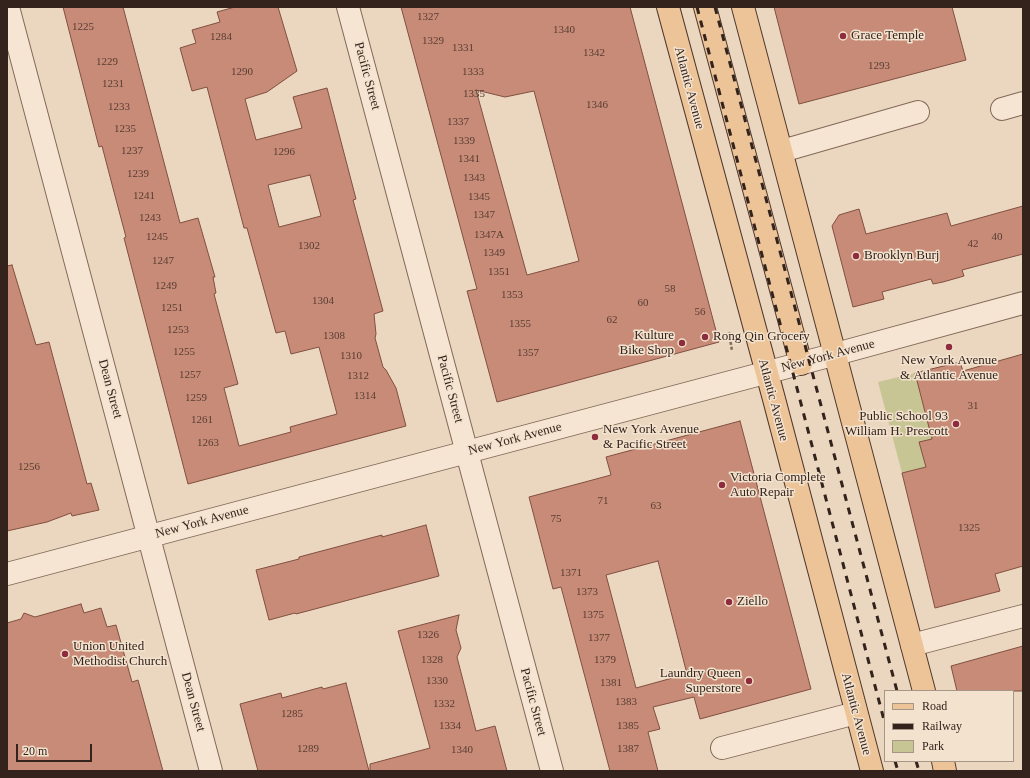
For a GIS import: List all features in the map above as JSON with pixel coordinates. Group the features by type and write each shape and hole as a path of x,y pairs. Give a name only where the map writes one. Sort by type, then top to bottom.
{"main road":[{"name":"Atlantic Avenue","path":"668,7 872,771"},
{"path":"705,7 801,364"},
{"path":"743,7 924,690"}],"street":[{"name":"Dean Street","path":"8,7 211,771"},
{"name":"Pacific Street","path":"348,7 552,771"},
{"path":"1002,109 1023,103"},
{"path":"782,151 918,112"},
{"name":"New York Avenue","path":"7,574 1023,304"},
{"path":"912,645 1023,616"},
{"path":"722,748 856,712"}],"path":[{"path":"729,329 732,352"}],"green space":[{"path":"915,373 932,439 919,442 926,467 902,473 878,382"}],"building":[{"path":"63,7 123,7 180,223 198,218 215,277 213,277 216,293 214,294 238,384 224,388 239,446 291,432 290,427 337,414 319,347 291,354 285,331 276,333 247,228 244,228 207,87 192,91 180,48 196,43 192,30 220,22 217,12 235,7 278,7 297,71 267,92 245,99 256,140 302,128 293,97 327,88 356,199 353,200 383,311 374,314 375,338 383,367 396,388 406,426 188,484 124,238 126,237 102,146 99,147","holes":["310,175 321,216 279,227 268,185"]},
{"path":"401,7 630,7 719,342 497,402 467,291 477,289","holes":["476,90 505,97 534,91 579,261 527,275"]},
{"path":"774,7 952,7 966,60 799,104"},
{"path":"1023,206 1023,254 962,270 964,276 943,282 933,284 931,279 882,292 884,299 853,307 832,226 839,215 859,209 866,234 947,213 951,226"},
{"path":"12,265 36,345 49,342 87,484 91,483 99,510 72,516 71,513 47,522 7,531 7,266"},
{"path":"1023,354 1023,566 995,574 1000,591 935,608 902,473 926,467 919,442 932,439 915,373 960,362 963,371"},
{"path":"740,421 811,689 700,719 694,697 653,707 660,729 648,732 658,771 610,771 561,587 553,589 529,497 611,475 606,457","holes":["658,561 687,674 636,688 606,575"]},
{"path":"426,525 439,576 269,620 256,570 382,535 382,537"},
{"name":"Union United Methodist Church","path":"81,604 84,613 101,608 107,627 116,625 132,682 138,680 163,771 7,771 7,623 21,619 24,613 35,617"},
{"path":"459,615 456,630 461,648 457,657 476,731 495,726 507,771 370,771 370,764 430,748 398,631"},
{"path":"1023,646 1023,691 957,690 951,666"},
{"path":"346,683 369,771 258,771 240,704 281,693 282,698 322,687 323,689"}],"railway":[{"path":"697,7 884,720"},
{"path":"715,7 897,690"},
{"path":"895,762 898,771"},
{"path":"916,762 919,771"}],"place":[{"name":"Grace Temple","path":"843,36"},
{"name":"Brooklyn Burj","path":"856,256"},
{"name":"Rong Qin Grocery","path":"705,337"},
{"name":"Kulture Bike Shop","path":"682,343"},
{"name":"New York Avenue & Atlantic Avenue","path":"949,347"},
{"name":"Public School 93 William H. Prescott","path":"956,424"},
{"name":"New York Avenue & Pacific Street","path":"595,437"},
{"name":"Victoria Complete Auto Repair","path":"722,485"},
{"name":"Ziello","path":"729,602"},
{"name":"Union United Methodist Church","path":"65,654"},
{"name":"Laundry Queen Superstore","path":"749,681"}]}
